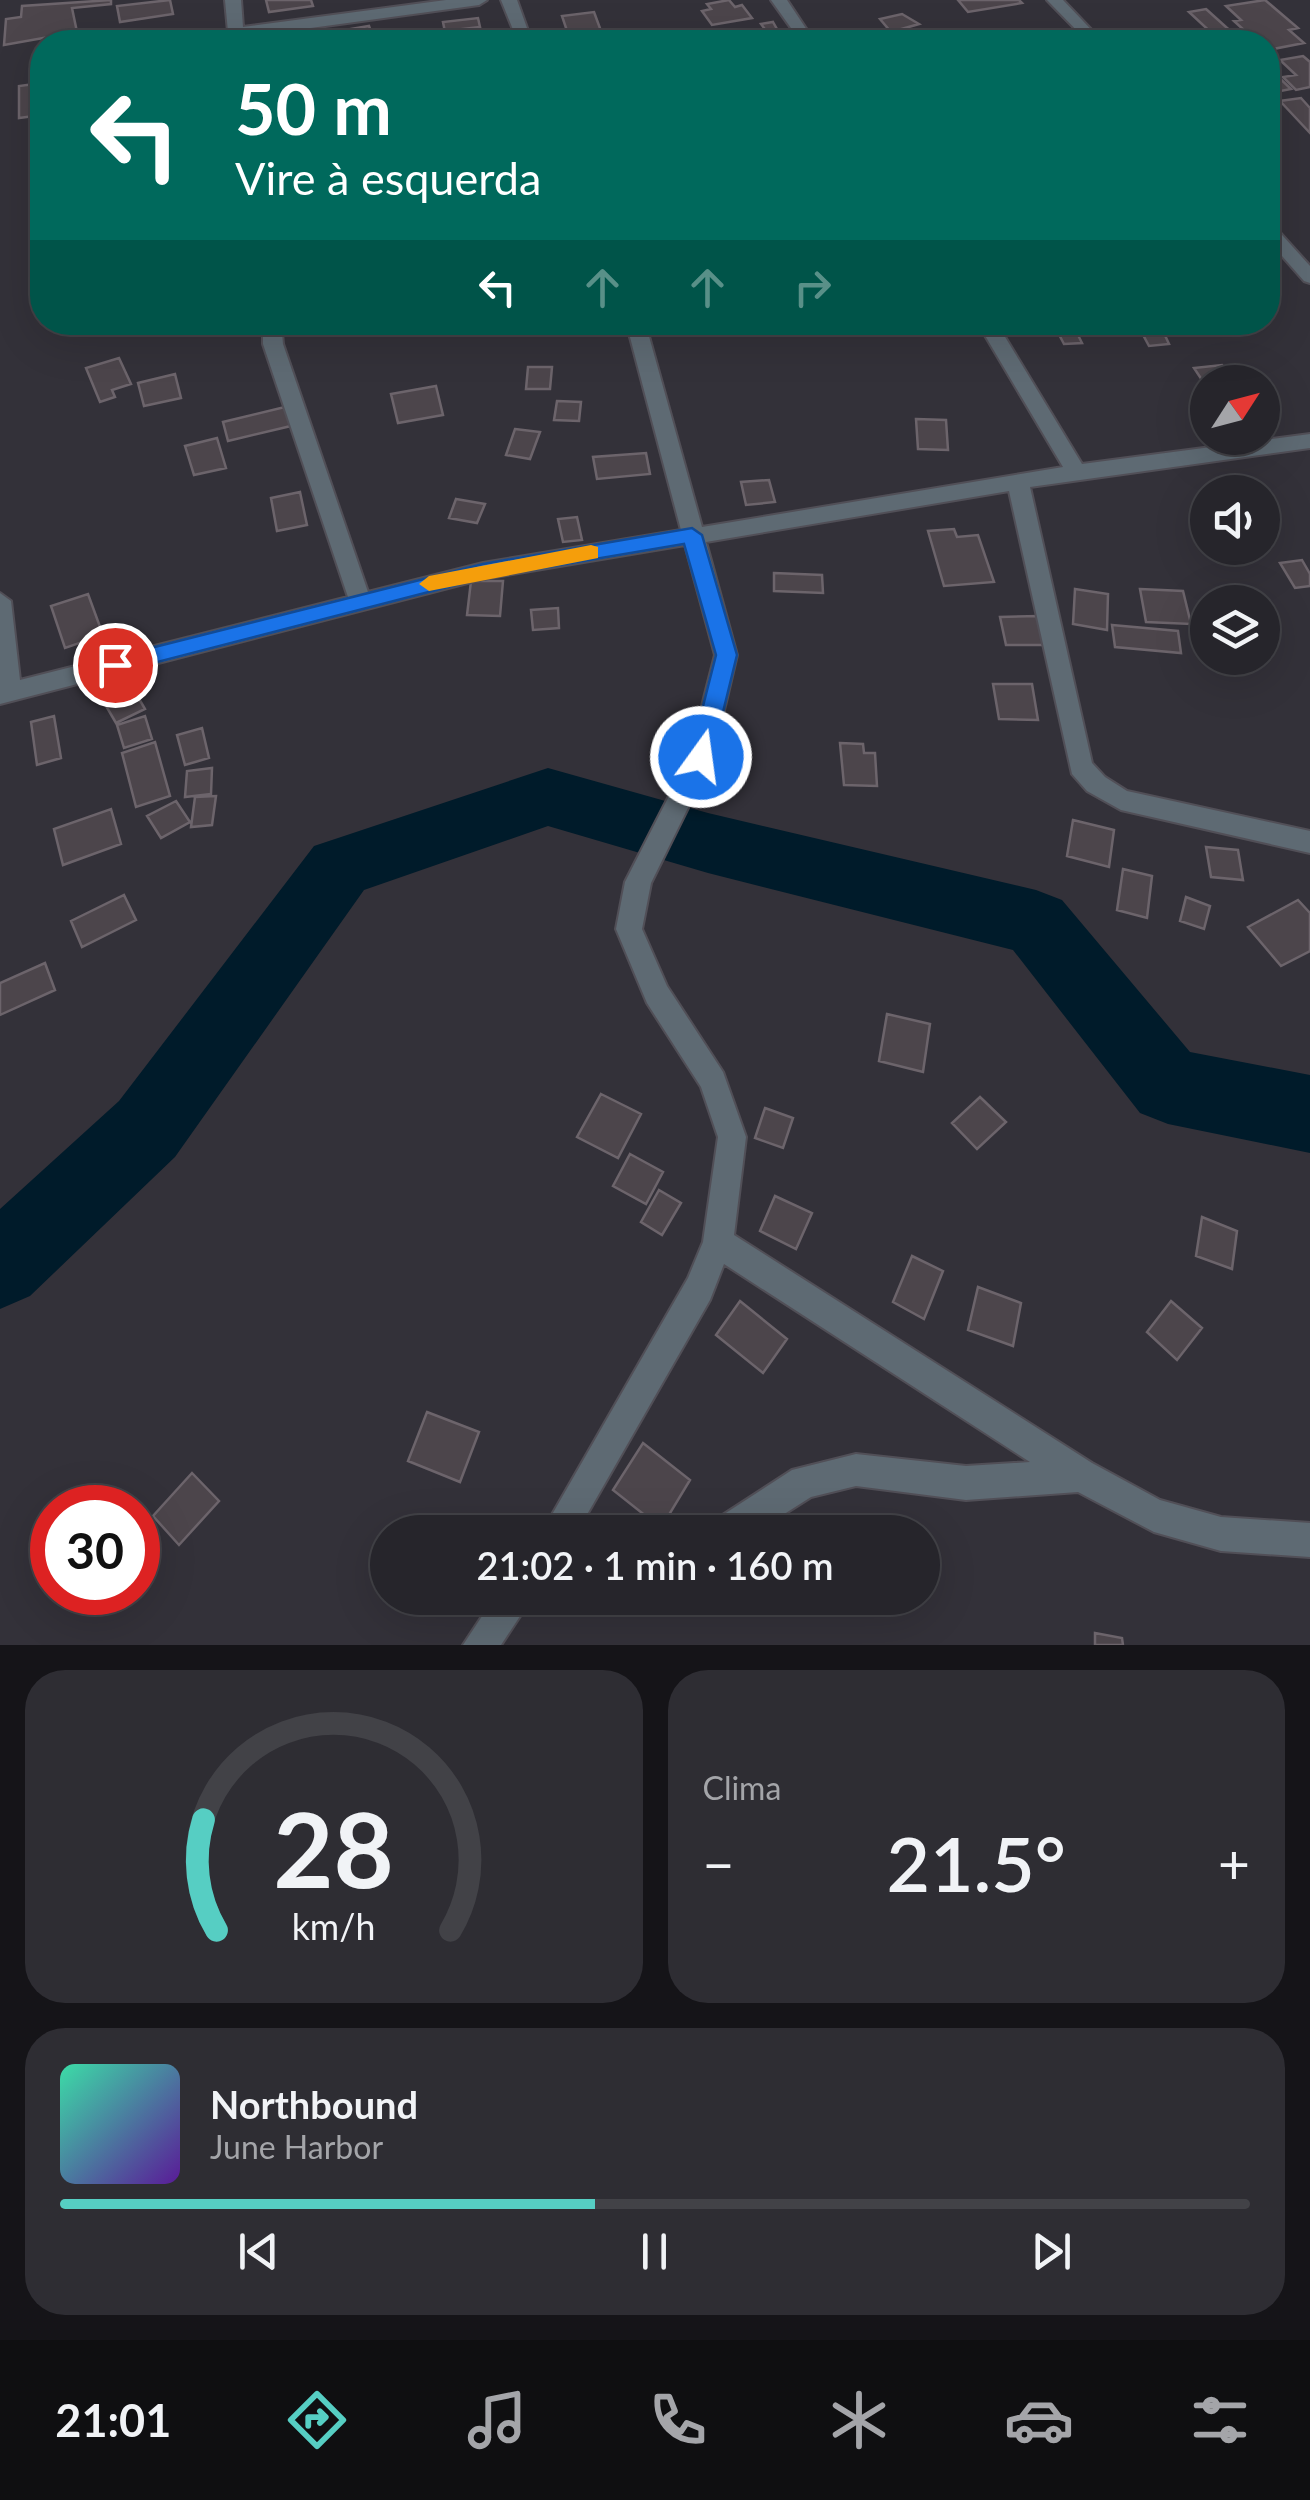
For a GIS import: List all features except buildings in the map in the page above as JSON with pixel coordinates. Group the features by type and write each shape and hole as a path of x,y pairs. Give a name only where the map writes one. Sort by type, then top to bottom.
{"street":[{"path":"233,0 235,30"},
{"path":"287,30 480,0"},
{"path":"510,0 521,30"},
{"path":"779,0 800,30"},
{"path":"1056,0 1085,30"},
{"path":"1280,243 1310,277"},
{"path":"273,335 360,601"},
{"path":"568,1515 699,1289 718,1242 732,1138 713,1082 657,994 629,928 638,882 701,757 726,655 639,335"},
{"path":"994,335 1076,472"},
{"path":"0,601 5,693 483,571 1076,472 1310,442"},
{"path":"1018,482 1080,767 1096,784 1121,800 1310,842"},
{"path":"718,1242 1080,1476 1154,1515 1220,1534 1310,1540"},
{"path":"753,1515 804,1482 856,1470 966,1483 1080,1476"},
{"path":"480,1645 502,1615"}],"waterway":[{"path":"0,1266 147,1129 339,868 548,797 708,843 1036,923 1168,1086 1310,1114"}],"slow traffic":[{"path":"429,584 591,552"}],"route":[{"path":"115,665 483,571 692,535 726,655 701,757"}]}
